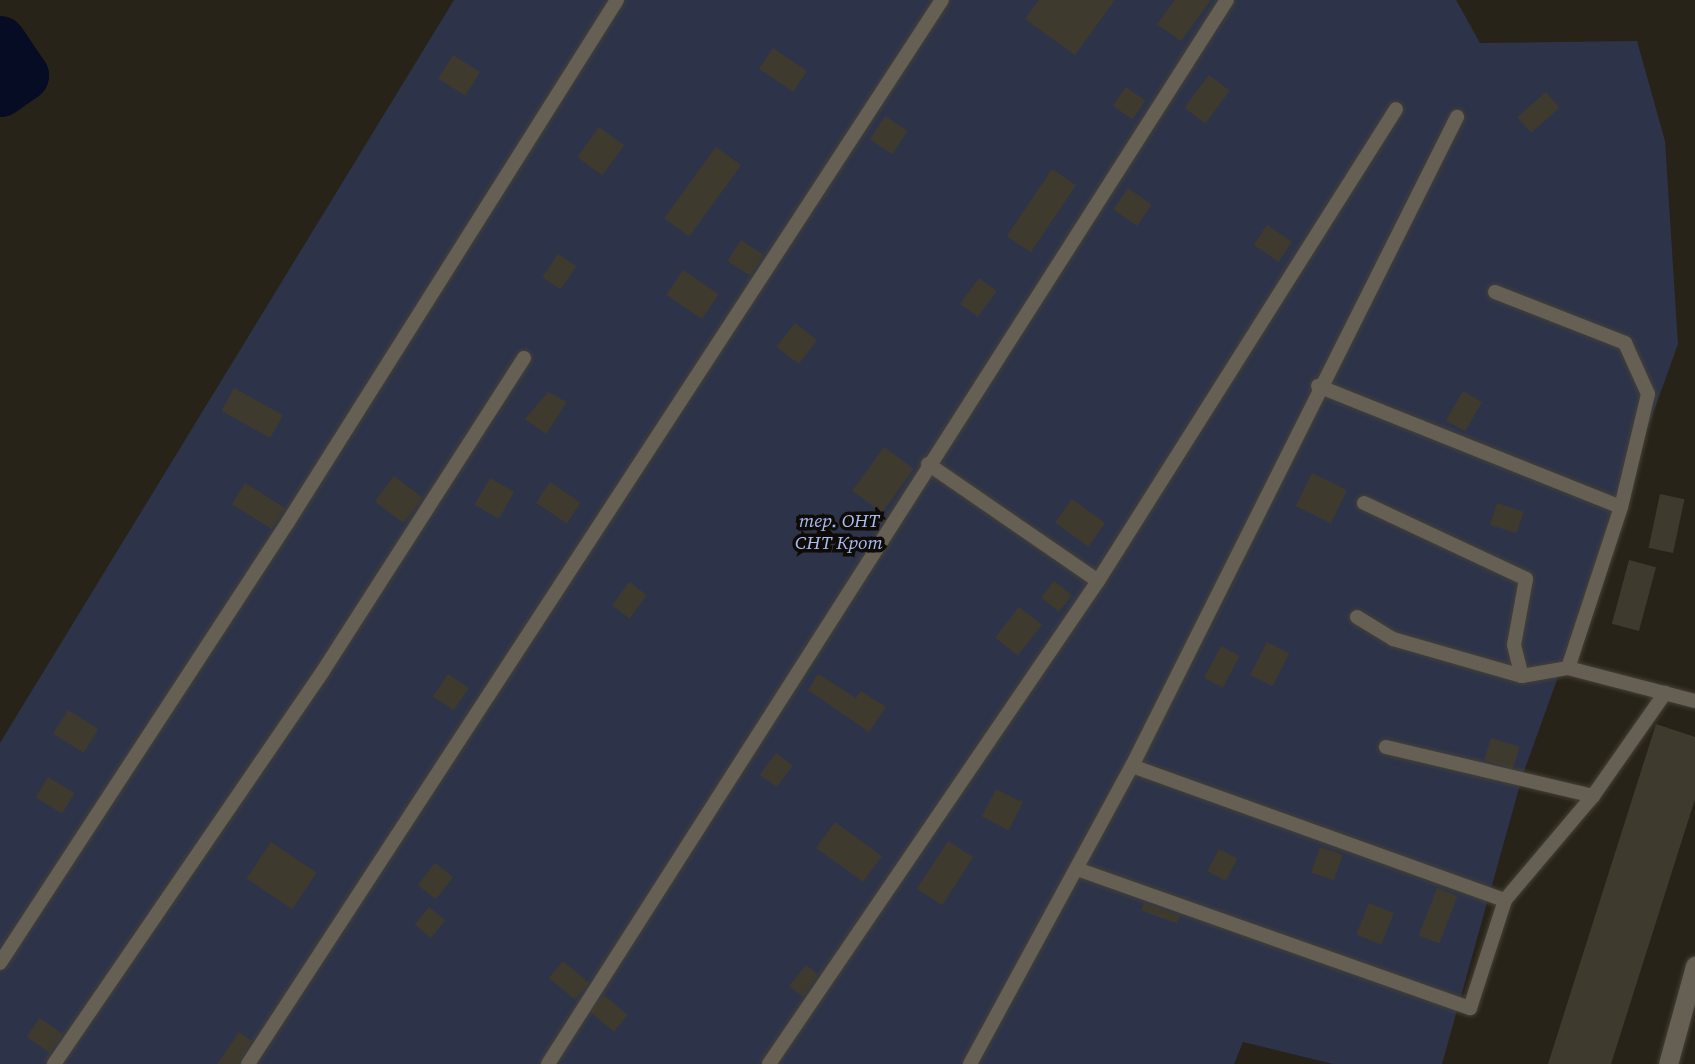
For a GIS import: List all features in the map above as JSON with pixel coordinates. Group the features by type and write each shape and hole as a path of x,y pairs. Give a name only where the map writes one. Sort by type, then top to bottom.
{"street":[{"path":"1668,1064 1695,966"}],"lane":[{"path":"0,963 288,522 617,0"},
{"path":"248,1064 942,0"},
{"path":"548,1064 928,464 1227,0"},
{"path":"769,1064 1098,581 1396,109"},
{"path":"970,1064 1132,766 1318,386 1457,117"},
{"path":"1495,292 1625,343 1648,394 1621,507 1568,668"},
{"path":"54,1064 323,671 524,358"},
{"path":"1318,386 1621,507"},
{"path":"928,464 1098,581"},
{"path":"1364,503 1526,579 1514,645 1522,676"},
{"path":"1357,617 1393,639 1522,676 1568,668 1695,701"},
{"path":"1077,869 1470,1007 1505,900 1593,796 1665,693"},
{"path":"1386,747 1593,796"},
{"path":"1132,766 1505,900"}],"green space":[{"name":"тер. ОНТ СНТ Крот","path":"454,0 1456,0 1480,43 1637,41 1665,141 1678,344 1523,774 1442,1064 1333,1064 1243,1042 1234,1064 0,1064 0,743"}],"building":[{"path":"1039,0 1115,0 1075,55 1025,19"},
{"path":"1175,0 1211,0 1181,41 1157,24"},
{"path":"773,48 807,71 793,92 759,69"},
{"path":"453,55 480,72 465,96 438,79"},
{"path":"1209,75 1230,91 1205,123 1184,108"},
{"path":"1126,87 1146,101 1132,120 1113,106"},
{"path":"1546,92 1560,108 1531,133 1517,117"},
{"path":"885,116 908,131 892,154 870,139"},
{"path":"599,127 624,145 602,175 577,157"},
{"path":"716,147 741,165 689,236 664,218"},
{"path":"1052,169 1076,185 1031,252 1007,236"},
{"path":"1128,188 1152,205 1137,226 1113,209"},
{"path":"1267,225 1292,242 1278,262 1254,245"},
{"path":"741,240 764,255 750,276 727,261"},
{"path":"558,254 576,266 561,290 542,277"},
{"path":"683,270 719,294 702,319 666,295"},
{"path":"979,278 997,291 978,317 960,304"},
{"path":"795,323 817,340 799,364 777,347"},
{"path":"234,388 283,415 270,438 221,411"},
{"path":"1463,391 1482,402 1465,431 1446,420"},
{"path":"548,392 567,402 546,434 525,419"},
{"path":"884,447 914,469 882,512 852,491"},
{"path":"1312,473 1347,490 1331,523 1296,506"},
{"path":"394,476 423,498 403,523 375,502"},
{"path":"490,478 514,492 499,519 474,505"},
{"path":"550,482 581,503 567,523 536,503"},
{"path":"245,483 285,508 272,529 232,504"},
{"path":"1660,494 1684,499 1673,553 1649,548"},
{"path":"1072,499 1105,523 1088,547 1055,522"},
{"path":"1497,503 1524,512 1517,534 1490,525"},
{"path":"1629,560 1656,567 1639,631 1612,624"},
{"path":"1054,581 1072,595 1059,612 1041,598"},
{"path":"629,582 647,595 630,618 612,605"},
{"path":"1019,607 1042,625 1018,656 995,638"},
{"path":"1267,642 1289,653 1272,686 1250,675"},
{"path":"1221,646 1240,656 1223,688 1204,678"},
{"path":"448,674 469,688 454,710 433,696"},
{"path":"818,674 856,698 861,691 886,707 869,732 808,690"},
{"path":"68,710 99,729 84,753 53,734"},
{"path":"1656,724 1695,737 1695,799 1611,1064 1548,1064"},
{"path":"1491,738 1520,747 1513,769 1484,760"},
{"path":"776,753 793,766 777,787 760,775"},
{"path":"48,777 75,793 62,814 36,798"},
{"path":"996,789 1023,803 1009,830 982,817"},
{"path":"835,822 882,856 863,882 816,848"},
{"path":"948,841 973,857 942,905 917,889"},
{"path":"271,842 317,873 292,909 246,878"},
{"path":"1320,847 1343,855 1334,880 1311,873"},
{"path":"1219,849 1238,859 1226,881 1207,871"},
{"path":"435,863 453,877 436,899 418,885"},
{"path":"1437,888 1458,896 1439,943 1419,936"},
{"path":"1144,903 1180,916 1177,924 1141,911"},
{"path":"1369,903 1394,913 1381,945 1356,935"},
{"path":"429,907 445,920 431,938 415,925"},
{"path":"563,961 589,983 575,1000 549,978"},
{"path":"806,965 818,974 803,997 789,986"},
{"path":"604,995 628,1015 614,1032 590,1012"},
{"path":"40,1018 63,1034 50,1053 27,1037"},
{"path":"239,1032 252,1041 238,1064 217,1064"}],"waterway":[{"path":"0,41 23,75 0,91"}]}
